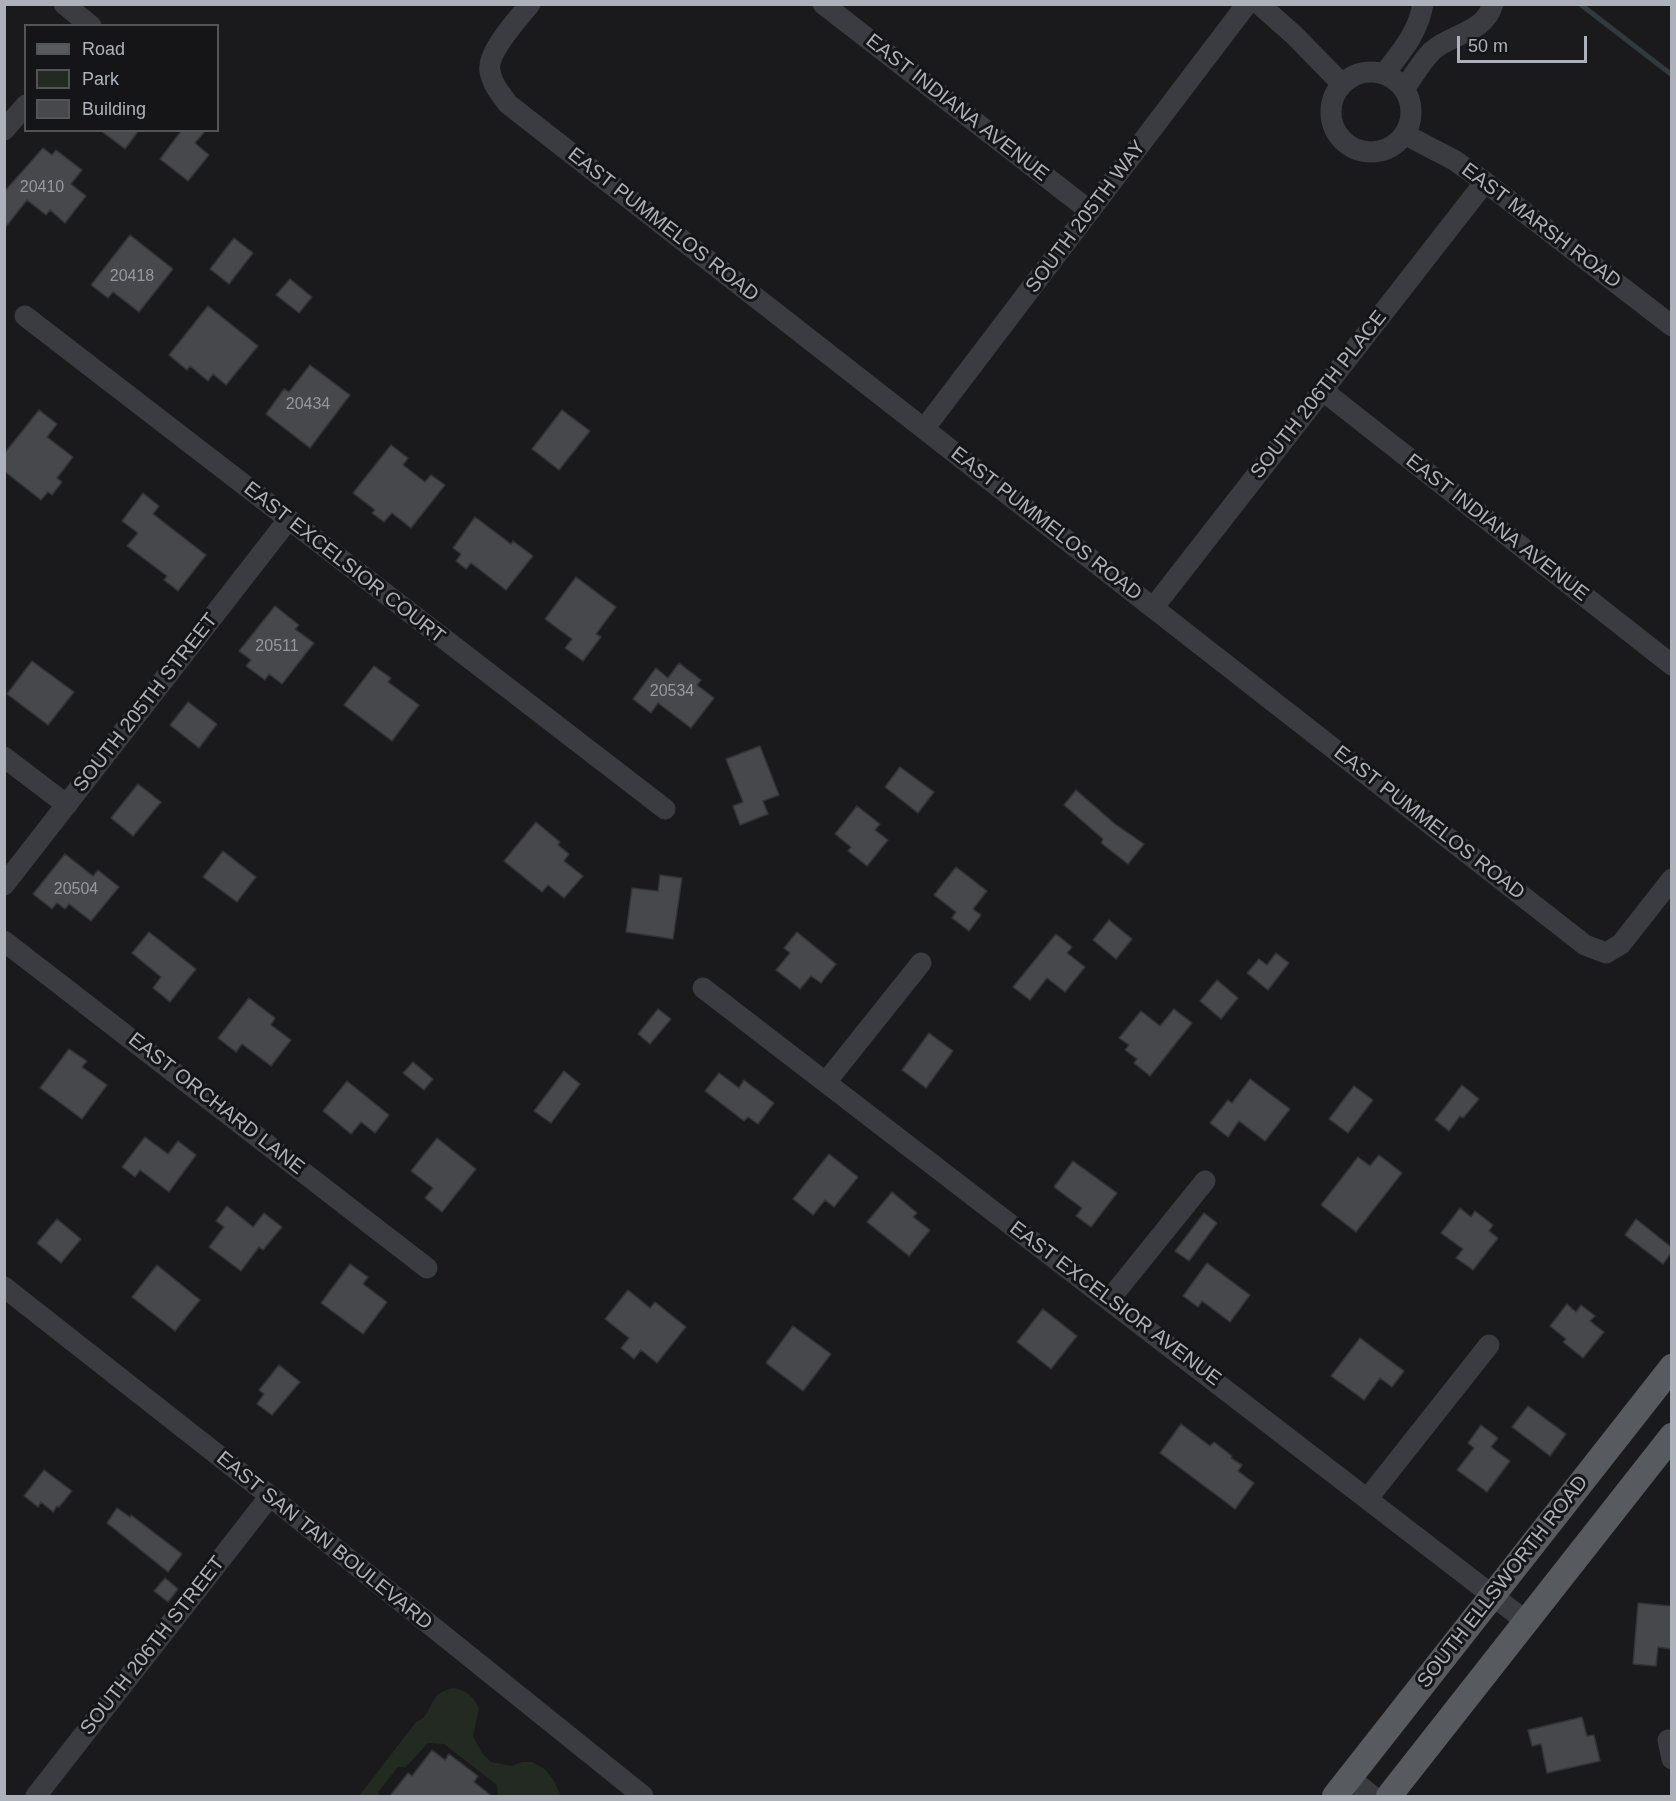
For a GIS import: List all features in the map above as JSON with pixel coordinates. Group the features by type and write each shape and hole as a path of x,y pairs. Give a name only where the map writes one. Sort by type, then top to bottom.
{"main road":[{"name":"SOUTH ELLSWORTH ROAD","path":"1342,1787 1671,1366"},
{"path":"1389,1797 1671,1436"}],"street":[{"path":"64,4 90,24"},
{"name":"EAST PUMMELOS ROAD","path":"530,4 493,52 489,69 495,86 508,104 1585,945 1606,953 1621,944 1671,879"},
{"name":"EAST INDIANA AVENUE","path":"823,4 1090,211"},
{"name":"SOUTH 205TH WAY","path":"924,429 1247,4"},
{"path":"1258,4 1294,35 1342,84"},
{"path":"1384,74 1411,38 1420,21 1423,4"},
{"path":"1404,89 1432,52 1480,25 1490,15 1493,4"},
{"path":"1373,72 1384,74 1398,82 1404,89 1411,111 1409,123 1404,134 1389,147 1371,152 1357,149 1346,143 1337,133 1332,121 1331,108 1335,95 1342,84 1351,77 1373,72"},
{"path":"4,130 24,107"},
{"name":"EAST MARSH ROAD","path":"1404,134 1454,160 1485,182 1671,326"},
{"name":"SOUTH 206TH PLACE","path":"1153,608 1485,182"},
{"name":"EAST EXCELSIOR COURT","path":"25,316 665,809"},
{"name":"EAST INDIANA AVENUE","path":"1322,390 1671,665"},
{"name":"SOUTH 205TH STREET","path":"4,885 288,520"},
{"path":"4,757 67,805"},
{"name":"EAST ORCHARD LANE","path":"4,941 427,1268"},
{"path":"826,1082 921,963"},
{"name":"EAST EXCELSIOR AVENUE","path":"703,988 1527,1622"},
{"path":"1109,1300 1205,1181"},
{"name":"EAST SAN TAN BOULEVARD","path":"4,1287 270,1496 644,1797"},
{"path":"1368,1498 1489,1345"},
{"name":"SOUTH 206TH STREET","path":"36,1797 270,1496"},
{"path":"1342,1787 1372,1797"}],"green space":[{"path":"454,1688 469,1695 479,1708 473,1736 482,1753 491,1762 512,1766 522,1762 532,1762 545,1769 561,1796 498,1796 497,1785 444,1744 428,1743 406,1767 398,1767 378,1792 379,1796 359,1796 416,1722 427,1714 434,1699"}],"building":[{"path":"103,132 138,132 125,149"},
{"path":"180,132 204,132 195,143 209,155 188,181 160,159"},
{"path":"43,148 52,155 56,150 82,170 71,184 86,196 65,223 50,210 46,215 27,200 4,229 4,192"},
{"path":"130,235 173,269 139,312 113,292 108,298 91,285"},
{"path":"234,238 253,253 229,284 210,269"},
{"path":"290,279 312,297 299,313 276,295"},
{"path":"208,306 258,346 226,385 213,374 208,381 190,366 187,370 169,355"},
{"path":"310,365 350,395 310,448 266,414 284,389 289,392"},
{"path":"39,410 57,424 47,437 73,457 57,478 62,482 52,495 48,492 41,500 4,471 4,454"},
{"path":"562,410 590,431 559,470 532,449"},
{"path":"391,445 408,458 403,465 425,482 431,475 445,485 411,528 392,513 384,522 372,513 375,510 353,493"},
{"path":"143,493 159,506 153,514 206,555 178,591 164,580 167,576 127,546 138,533 122,521"},
{"path":"475,517 511,544 513,541 533,556 506,590 471,563 466,569 456,561 461,554 453,548"},
{"path":"576,577 616,607 596,634 601,637 583,661 565,648 572,639 545,619"},
{"path":"275,606 299,625 295,629 314,643 282,684 269,674 265,680 246,666 251,660 239,651"},
{"path":"32,661 74,692 48,725 7,694"},
{"path":"679,663 701,680 697,685 714,698 691,728 658,703 651,713 633,699 656,668 668,678"},
{"path":"374,666 391,678 388,682 419,705 392,741 344,705"},
{"path":"188,702 217,724 199,748 170,725"},
{"path":"760,746 779,795 763,801 768,814 740,825 733,806 743,802 726,759"},
{"path":"900,767 934,792 918,813 885,787"},
{"path":"138,784 161,802 133,836 111,818"},
{"path":"1076,790 1115,824 1144,844 1128,864 1101,843 1103,839 1064,805"},
{"path":"857,806 880,824 875,830 888,840 867,866 848,851 851,847 835,834"},
{"path":"536,822 560,842 558,845 569,854 564,861 583,876 564,898 548,885 542,892 504,861"},
{"path":"223,851 256,877 237,902 203,877"},
{"path":"65,854 93,876 98,870 119,887 91,921 69,904 65,909 57,903 52,909 33,894"},
{"path":"956,867 987,891 973,909 981,915 969,931 952,918 956,912 934,895"},
{"path":"660,875 682,878 673,939 626,932 632,888 658,891"},
{"path":"1109,920 1132,939 1116,959 1093,940"},
{"path":"149,932 196,969 170,1002 153,988 161,977 132,953"},
{"path":"797,932 836,964 821,983 811,976 800,989 776,970 790,953 784,948"},
{"path":"1056,934 1072,947 1067,953 1085,967 1065,992 1047,978 1030,1000 1013,987"},
{"path":"1276,953 1289,963 1268,990 1247,973 1259,959 1267,965"},
{"path":"1217,980 1238,998 1221,1019 1200,1001"},
{"path":"249,998 275,1018 271,1025 291,1040 271,1066 242,1044 236,1052 218,1038"},
{"path":"658,1009 671,1019 650,1044 638,1034"},
{"path":"1174,1009 1192,1023 1150,1076 1134,1063 1137,1059 1125,1050 1129,1045 1119,1038 1141,1011 1160,1026"},
{"path":"929,1033 953,1051 926,1088 902,1070"},
{"path":"69,1049 87,1061 82,1067 107,1085 82,1119 40,1088"},
{"path":"413,1062 433,1079 424,1090 403,1073"},
{"path":"564,1071 580,1084 551,1123 534,1111"},
{"path":"719,1073 739,1088 744,1080 774,1103 758,1124 748,1117 744,1121 705,1091"},
{"path":"1250,1079 1290,1109 1265,1141 1239,1121 1228,1137 1210,1123 1228,1100 1232,1103"},
{"path":"347,1081 389,1115 375,1133 361,1122 351,1134 323,1111"},
{"path":"1462,1085 1479,1099 1463,1118 1460,1116 1449,1131 1435,1120"},
{"path":"1354,1086 1373,1100 1348,1133 1329,1119"},
{"path":"145,1137 168,1154 178,1141 196,1155 169,1192 140,1170 135,1177 122,1167"},
{"path":"437,1138 476,1169 442,1212 425,1198 433,1188 411,1171"},
{"path":"829,1154 858,1177 834,1207 825,1200 813,1215 793,1199"},
{"path":"1379,1155 1402,1173 1356,1232 1321,1205 1358,1157 1370,1166"},
{"path":"1073,1161 1117,1193 1091,1227 1076,1216 1082,1208 1054,1187"},
{"path":"892,1192 917,1213 913,1217 930,1230 909,1256 867,1222"},
{"path":"227,1206 253,1227 264,1213 282,1227 263,1250 259,1247 241,1271 209,1247 224,1227 216,1221"},
{"path":"1460,1208 1471,1217 1475,1211 1493,1225 1489,1231 1498,1238 1473,1270 1456,1258 1463,1249 1441,1233"},
{"path":"1204,1213 1217,1223 1189,1261 1175,1251"},
{"path":"57,1219 81,1239 61,1263 37,1243"},
{"path":"1636,1219 1671,1247 1671,1253 1663,1264 1625,1235"},
{"path":"1207,1263 1250,1295 1230,1322 1202,1301 1198,1307 1183,1296"},
{"path":"350,1264 368,1277 363,1284 387,1302 363,1334 321,1303"},
{"path":"157,1265 200,1300 175,1331 132,1297"},
{"path":"628,1290 650,1308 655,1302 686,1327 657,1363 641,1350 634,1359 621,1348 629,1338 605,1319"},
{"path":"1567,1304 1576,1312 1581,1305 1595,1316 1590,1321 1604,1332 1583,1358 1563,1342 1566,1339 1550,1326"},
{"path":"1043,1309 1077,1336 1051,1369 1017,1342"},
{"path":"793,1326 831,1354 803,1391 766,1363"},
{"path":"1360,1338 1404,1371 1392,1387 1380,1378 1364,1400 1331,1376"},
{"path":"279,1365 300,1382 272,1415 257,1404 264,1394 259,1390"},
{"path":"1528,1406 1566,1434 1550,1456 1512,1427"},
{"path":"1181,1424 1210,1446 1214,1442 1232,1456 1231,1458 1242,1465 1238,1471 1254,1483 1235,1509 1160,1453"},
{"path":"1481,1425 1498,1438 1491,1447 1510,1461 1487,1492 1457,1470 1474,1448 1468,1443"},
{"path":"44,1470 72,1491 53,1512 41,1502 38,1507 24,1496"},
{"path":"117,1508 130,1517 131,1515 182,1554 168,1572 107,1523"},
{"path":"165,1578 178,1589 168,1602 154,1591"},
{"path":"1638,1603 1671,1606 1671,1649 1658,1647 1656,1666 1633,1664"},
{"path":"1582,1717 1587,1736 1594,1735 1600,1761 1547,1773 1541,1744 1532,1746 1528,1730"},
{"path":"432,1750 445,1760 449,1754 478,1776 474,1782 493,1797 389,1797 408,1773 412,1776"}],"waterway":[{"path":"1580,4 1672,75"}]}
